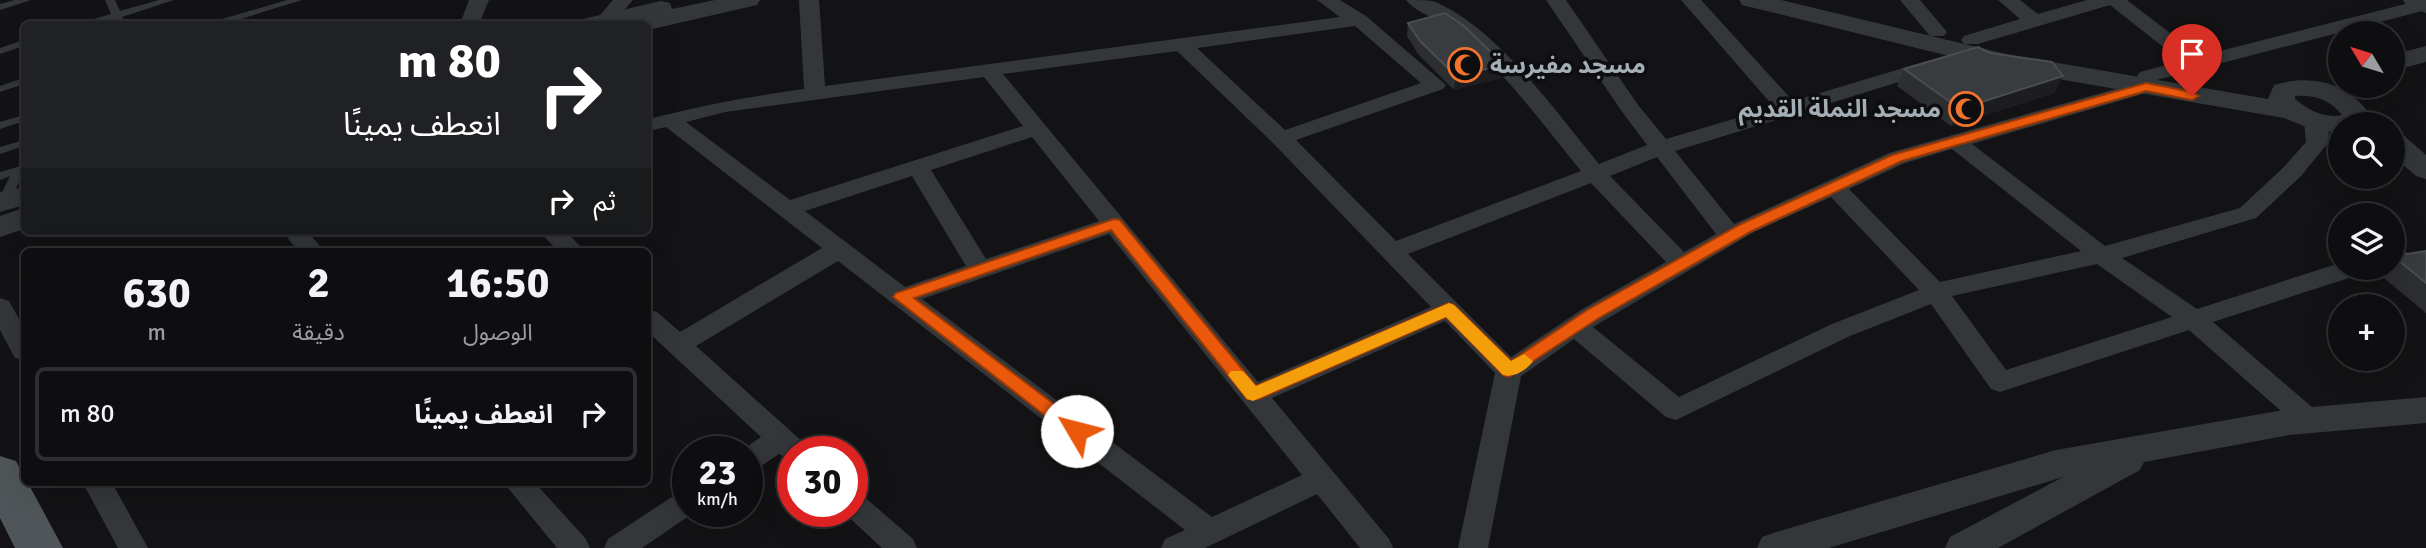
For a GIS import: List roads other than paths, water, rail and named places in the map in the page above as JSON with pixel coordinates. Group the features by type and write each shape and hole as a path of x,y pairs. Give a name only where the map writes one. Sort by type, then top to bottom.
{"main road":[{"path":"0,474 39,548"}],"street":[{"path":"471,21 479,0"},
{"path":"600,21 623,0"},
{"path":"606,21 693,0"},
{"path":"651,22 748,0"},
{"path":"809,0 815,93"},
{"path":"1281,138 1436,85 1359,20 1327,0"},
{"path":"1419,2 1444,0"},
{"path":"1556,0 1630,109 1731,236"},
{"path":"1691,0 1788,109"},
{"path":"1575,326 1676,410 1841,330 1936,293 2101,255 2248,213 2293,171 2317,143 2318,131 2332,109 2147,81 1751,0"},
{"path":"1805,0 1937,32 1971,47"},
{"path":"1910,0 1937,32"},
{"path":"2008,0 2034,22"},
{"path":"1392,251 1661,148 1788,109 1971,47 2034,22 2108,0"},
{"path":"2115,0 2196,63"},
{"path":"1419,2 1460,23 1481,43 1518,80 1596,173 1682,264"},
{"path":"1473,548 1509,371 1575,326 1682,264 1731,236 1897,158 2147,81 2196,63 2422,3"},
{"path":"658,122 725,106 1359,20"},
{"path":"1181,44 1281,138 1509,371"},
{"path":"2405,60 2426,54"},
{"path":"989,70 1378,548"},
{"path":"658,122 786,209 1209,532"},
{"path":"786,209 1037,128"},
{"path":"1955,142 2101,255 2193,319 2309,420"},
{"path":"2405,152 2426,170"},
{"path":"917,166 981,270"},
{"path":"2405,166 2426,176"},
{"path":"1833,187 1936,293 2000,382 2328,276"},
{"path":"901,297 1114,224"},
{"path":"555,235 570,248"},
{"path":"778,436 658,333 839,249"},
{"path":"0,307 21,346"},
{"path":"1253,395 1449,309"},
{"path":"1776,548 2056,464 2309,420 2426,410"},
{"path":"1978,543 2153,446"},
{"path":"1176,548 1321,479"},
{"path":"99,486 133,548"},
{"path":"521,486 575,548"},
{"path":"619,548 672,512"},
{"path":"868,517 902,548"}],"lane":[{"path":"0,7 26,0"},
{"path":"110,0 119,20 169,0"},
{"path":"225,21 296,0"},
{"path":"0,51 21,44"},
{"path":"0,89 21,82"},
{"path":"0,126 21,119"},
{"path":"0,151 21,144"}],"place":[{"name":"مسجد مفيرسة","path":"1465,65"},
{"name":"مسجد النملة القديم","path":"1966,109"}]}
